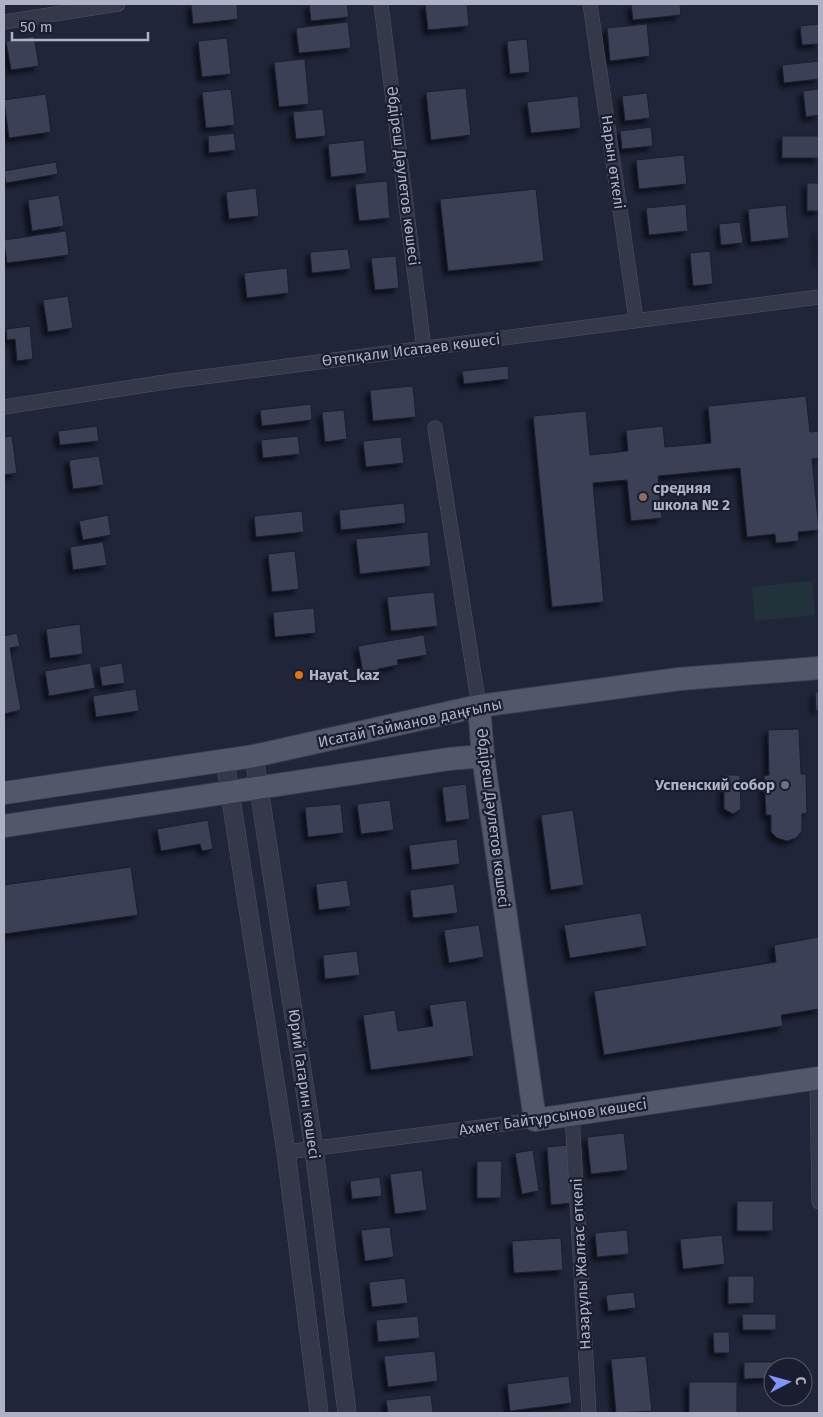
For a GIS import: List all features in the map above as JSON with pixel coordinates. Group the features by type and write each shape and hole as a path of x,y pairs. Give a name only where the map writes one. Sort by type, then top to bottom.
{"main road":[{"name":"Исатай Тайманов даңғылы","path":"4,793 254,756 479,706 679,679 819,668"},
{"name":"Әбдіреш Дәулетов көшесі","path":"479,706 484,756 535,1120"},
{"path":"4,826 449,759 484,756"},
{"name":"Ахмет Байтұрсынов көшесі","path":"535,1120 818,1078"}],"street":[{"path":"4,22 118,4"},
{"name":"Әбдіреш Дәулетов көшесі","path":"381,4 424,349"},
{"name":"Нарын өткелі","path":"590,4 636,320"},
{"name":"Өтепқали Исатаев көшесі","path":"4,407 172,380 819,297"},
{"name":"Әбдіреш Дәулетов көшесі","path":"435,428 479,706"},
{"name":"Юрий Гагарин көшесі","path":"254,756 314,1149 347,1413"},
{"name":"Юрий Гагарин көшесі","path":"225,761 286,1152 319,1413"},
{"path":"818,1078 819,1202"},
{"name":"Назарұлы Жалғас өткелі","path":"572,1114 589,1413"},
{"name":"Ахмет Байтұрсынов көшесі","path":"286,1152 535,1120"}],"shaded area":[{"path":"812,581 815,615 755,621 752,587"}],"building":[{"path":"191,4 237,4 238,19 193,24"},
{"path":"309,4 347,4 349,17 311,21"},
{"path":"425,4 467,4 469,26 428,30"},
{"path":"631,4 680,4 681,15 633,20"},
{"path":"348,22 351,48 299,53 296,28"},
{"path":"647,24 650,56 610,61 607,28"},
{"path":"819,24 819,44 802,45 800,26"},
{"path":"34,36 39,66 11,70 6,41"},
{"path":"227,38 231,74 202,77 198,41"},
{"path":"527,39 530,72 510,74 507,41"},
{"path":"305,59 309,104 279,107 274,62"},
{"path":"819,61 819,79 784,83 782,65"},
{"path":"466,88 471,135 431,140 426,92"},
{"path":"231,89 235,125 206,128 202,92"},
{"path":"819,89 819,115 806,117 803,91"},
{"path":"647,93 650,118 625,121 622,96"},
{"path":"46,94 51,132 9,138 4,100"},
{"path":"578,96 581,128 531,133 527,102"},
{"path":"323,109 326,136 296,139 293,112"},
{"path":"651,127 653,146 622,149 620,131"},
{"path":"234,133 236,150 209,153 208,136"},
{"path":"782,136 819,136 819,158 782,158"},
{"path":"364,140 367,173 331,177 328,144"},
{"path":"684,155 687,184 639,189 636,160"},
{"path":"56,162 58,174 6,183 4,171"},
{"path":"387,181 390,218 359,221 355,184"},
{"path":"807,183 819,183 819,211 807,211"},
{"path":"256,188 259,216 229,219 226,192"},
{"path":"536,189 544,261 448,271 440,199"},
{"path":"59,195 64,226 32,231 28,200"},
{"path":"686,204 688,231 649,235 646,208"},
{"path":"786,205 789,238 751,242 748,209"},
{"path":"740,222 743,243 721,245 719,224"},
{"path":"817,229 819,229 819,264 818,264"},
{"path":"66,231 69,255 7,263 4,240"},
{"path":"348,249 351,269 312,273 310,252"},
{"path":"710,251 713,284 693,286 690,253"},
{"path":"396,256 399,288 375,290 371,258"},
{"path":"287,268 289,293 247,298 244,273"},
{"path":"68,296 73,328 48,332 43,300"},
{"path":"30,326 33,359 17,361 15,339 7,340 6,329"},
{"path":"508,366 509,379 464,384 462,371"},
{"path":"413,386 416,417 373,421 370,390"},
{"path":"806,396 810,432 819,431 819,458 812,459 819,530 798,532 799,541 776,543 775,534 747,537 740,468 658,476 662,518 631,521 627,480 593,483 604,602 552,607 533,416 586,411 590,455 628,451 626,430 663,426 665,447 711,443 708,406"},
{"path":"311,404 312,420 262,426 260,410"},
{"path":"344,410 347,439 325,442 322,412"},
{"path":"97,426 99,441 60,445 58,431"},
{"path":"12,436 17,473 4,475 4,437"},
{"path":"298,436 300,454 263,458 261,440"},
{"path":"401,437 404,463 366,467 363,441"},
{"path":"99,456 104,485 73,489 69,460"},
{"path":"404,503 406,523 341,530 339,510"},
{"path":"302,511 304,532 256,537 254,516"},
{"path":"108,515 111,535 83,540 79,521"},
{"path":"428,532 431,566 360,574 356,539"},
{"path":"103,542 107,565 73,570 70,547"},
{"path":"295,551 299,589 272,592 268,554"},
{"path":"434,592 438,626 391,631 387,597"},
{"path":"314,608 316,633 275,637 273,612"},
{"path":"80,624 83,654 50,658 46,629"},
{"path":"17,633 20,646 10,648 21,710 4,714 4,636"},
{"path":"424,635 427,655 397,660 398,665 378,669 380,676 364,678 358,646"},
{"path":"91,663 95,688 49,696 45,671"},
{"path":"122,663 125,683 102,686 99,667"},
{"path":"136,689 139,711 96,717 93,696"},
{"path":"815,692 819,692 819,710 816,711"},
{"name":"Успенский собор","path":"799,729 801,774 806,774 807,813 802,814 802,831 796,838 787,841 777,838 771,832 771,815 766,815 764,776 769,775 768,730"},
{"path":"724,775 740,775 741,809 733,814 724,809"},
{"path":"466,784 470,819 446,822 442,787"},
{"path":"390,800 394,830 361,834 357,804"},
{"path":"341,804 344,833 308,837 305,807"},
{"path":"573,810 584,885 551,890 541,815"},
{"path":"208,820 213,849 202,851 200,844 161,851 157,829"},
{"path":"457,839 460,864 412,870 409,845"},
{"path":"131,867 138,915 4,934 4,885"},
{"path":"347,880 351,906 319,910 316,884"},
{"path":"454,884 458,913 413,918 410,890"},
{"path":"641,913 647,946 570,958 564,925"},
{"path":"479,925 484,957 449,963 444,930"},
{"path":"819,937 819,1009 781,1015 783,1026 604,1055 594,991 776,962 774,945"},
{"path":"357,951 360,975 325,979 323,955"},
{"path":"466,1000 474,1056 371,1070 363,1015 395,1010 398,1031 433,1026 429,1005"},
{"path":"624,1133 628,1170 591,1174 587,1137"},
{"path":"568,1145 572,1203 551,1205 547,1147"},
{"path":"533,1150 539,1191 522,1194 515,1153"},
{"path":"477,1161 502,1161 501,1198 477,1198"},
{"path":"422,1170 427,1210 395,1214 390,1174"},
{"path":"380,1177 382,1196 352,1199 350,1181"},
{"path":"737,1201 773,1201 773,1231 737,1231"},
{"path":"390,1227 394,1257 365,1261 361,1230"},
{"path":"627,1230 629,1254 597,1257 595,1233"},
{"path":"722,1235 725,1264 683,1269 680,1239"},
{"path":"561,1238 563,1270 514,1273 512,1241"},
{"path":"728,1276 754,1276 754,1303 728,1304"},
{"path":"405,1278 408,1303 372,1307 369,1282"},
{"path":"634,1292 636,1308 608,1311 606,1295"},
{"path":"742,1314 776,1314 776,1330 743,1330"},
{"path":"418,1316 420,1338 378,1342 376,1320"},
{"path":"713,1332 729,1332 730,1353 714,1353"},
{"path":"435,1351 438,1381 388,1387 384,1356"},
{"path":"646,1356 652,1411 616,1413 611,1359"},
{"path":"744,1362 763,1362 763,1378 744,1379"},
{"path":"569,1376 572,1403 510,1411 507,1384"},
{"path":"689,1382 737,1382 737,1413 689,1413"},
{"path":"431,1395 433,1413 388,1413 386,1400"}],"place":[{"name":"cредняя школа № 2","path":"643,497"},
{"name":"Hayat_kaz","path":"299,675"},
{"name":"Успенский собор","path":"785,785"}]}
